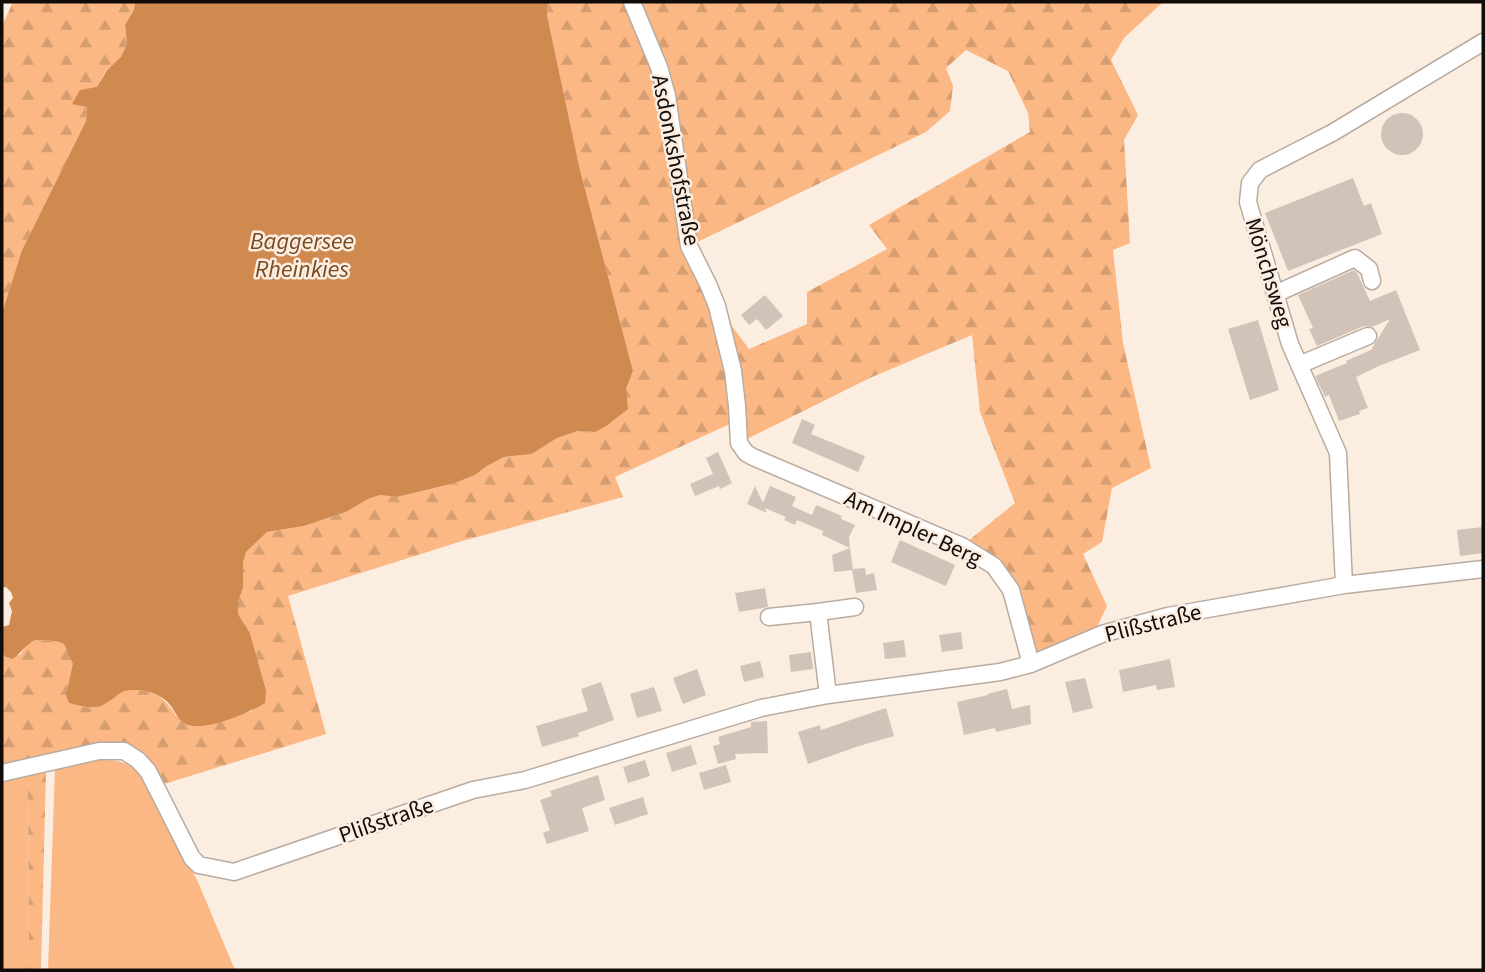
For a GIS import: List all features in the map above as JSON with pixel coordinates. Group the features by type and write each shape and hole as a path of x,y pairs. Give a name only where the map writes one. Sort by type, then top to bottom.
{"street":[{"name":"Asdonkshofstraße","path":"632,2 659,67 667,96 689,246 717,306 733,371 739,443"},
{"name":"Mönchsweg","path":"1344,585 1338,453 1290,344 1248,202 1250,183 1260,170 1332,133 1483,42"},
{"path":"1275,294 1355,258 1369,269 1372,281"},
{"path":"1299,365 1368,336"},
{"name":"Am Impler Berg","path":"739,443 746,453 753,457 961,546 993,566 1011,590 1031,664"},
{"name":"Plißstraße","path":"2,774 99,751 124,751 148,771 192,858 199,865 234,872 473,790 525,780 761,708 828,695 1000,672 1031,664 1102,634 1168,616 1344,585 1483,569"},
{"path":"769,617 855,607"},
{"path":"818,612 828,695"}],"green space":[{"path":"13,2 135,2 134,10 125,25 127,44 121,58 106,70 97,87 73,103 87,107 86,121 22,250 2,313 2,26"},
{"path":"548,2 1163,2 1124,38 1111,60 1138,115 1124,140 1130,243 1113,250 1123,343 1151,468 1112,488 1102,542 1083,554 1107,606 1097,627 1031,664 1011,590 962,546 1015,503 980,412 972,335 872,377 739,443 717,306 749,349 807,324 807,292 887,249 869,225 1030,132 1028,113 1008,71 966,50 946,68 953,86 950,111 926,132 689,246 724,350 732,423 615,477 623,497 462,541 288,596 326,734 164,784 139,753 2,768 2,649 4,656 20,655 28,644 35,640 64,644 74,664 69,703 81,706 102,706 125,690 143,690 164,701 176,716 213,724 252,711 266,690 250,633 238,614 238,602 243,588 246,552 267,532 304,526 346,512 380,495 397,497 455,483 475,475 504,457 532,454 557,438 578,431 595,432 626,389 633,371 580,170 547,15"},
{"path":"100,760 123,763 142,775 198,882 235,970 48,970 55,768"},
{"path":"46,770 41,970 29,970 28,774"},
{"path":"28,774 29,970 2,970 2,780"}],"water":[{"name":"Baggersee Rheinkies","path":"135,2 548,2 547,15 580,170 633,371 626,389 628,409 595,432 578,431 557,438 532,454 504,457 475,475 455,483 397,497 380,495 346,512 304,526 267,532 246,552 243,588 238,602 238,614 250,633 266,690 265,703 237,717 202,726 184,723 165,699 143,691 123,692 97,707 69,703 66,695 73,664 64,644 60,642 35,640 12,659 4,656 2,649 2,627 9,625 12,611 9,603 13,598 6,587 2,588 2,313 22,250 86,121 87,107 72,104 80,90 97,87 107,70 121,57 127,44 125,25 134,10"}],"building":[{"path":"1402,113 1417,119 1423,134 1417,149 1402,155 1387,149 1381,134 1387,119"},
{"path":"1353,178 1364,206 1371,203 1382,234 1288,271 1265,213"},
{"path":"1354,270 1370,301 1396,290 1420,350 1356,377 1368,408 1359,411 1360,414 1339,421 1329,395 1325,397 1315,376 1371,350 1390,319 1372,327 1364,326 1317,346 1309,329 1313,328 1298,295"},
{"path":"765,295 783,316 766,330 757,319 749,325 741,315"},
{"path":"1258,320 1279,390 1250,400 1228,329"},
{"path":"802,419 815,425 811,434 865,456 858,472 792,443"},
{"path":"718,452 732,483 695,496 690,484 713,474 706,458"},
{"path":"755,486 763,503 770,486 796,497 792,506 812,515 816,505 842,516 841,519 855,525 849,537 850,548 822,535 823,531 797,520 795,525 784,520 786,517 765,508 767,513 747,504"},
{"path":"1483,527 1483,553 1460,556 1457,530"},
{"path":"900,540 955,565 946,586 891,562"},
{"path":"850,548 853,569 865,568 866,575 874,573 877,590 856,593 852,570 834,572 832,555"},
{"path":"765,588 768,607 739,612 735,593"},
{"path":"961,632 963,649 942,652 939,635"},
{"path":"904,640 906,657 885,659 883,643"},
{"path":"811,652 813,669 791,672 789,655"},
{"path":"1170,659 1175,687 1157,690 1156,685 1123,692 1119,670"},
{"path":"760,661 764,677 744,682 740,666"},
{"path":"697,669 706,695 683,704 673,678"},
{"path":"1085,678 1093,708 1073,713 1065,682"},
{"path":"601,682 614,720 578,733 579,736 542,747 536,726 588,711 581,689"},
{"path":"654,687 662,711 637,718 630,694"},
{"path":"1007,689 1012,709 1030,705 1031,724 996,732 995,728 964,735 957,702"},
{"path":"886,708 894,736 808,764 798,732 820,725 821,730"},
{"path":"767,721 768,753 735,754 736,759 718,764 713,746 720,744 718,737 751,727 751,722"},
{"path":"691,745 697,764 672,772 666,753"},
{"path":"645,760 650,776 628,783 623,767"},
{"path":"726,765 731,782 704,790 699,773"},
{"path":"598,775 605,800 582,808 589,831 547,844 543,833 550,830 540,800 552,796 550,791"},
{"path":"643,797 648,814 615,825 609,808"}]}
